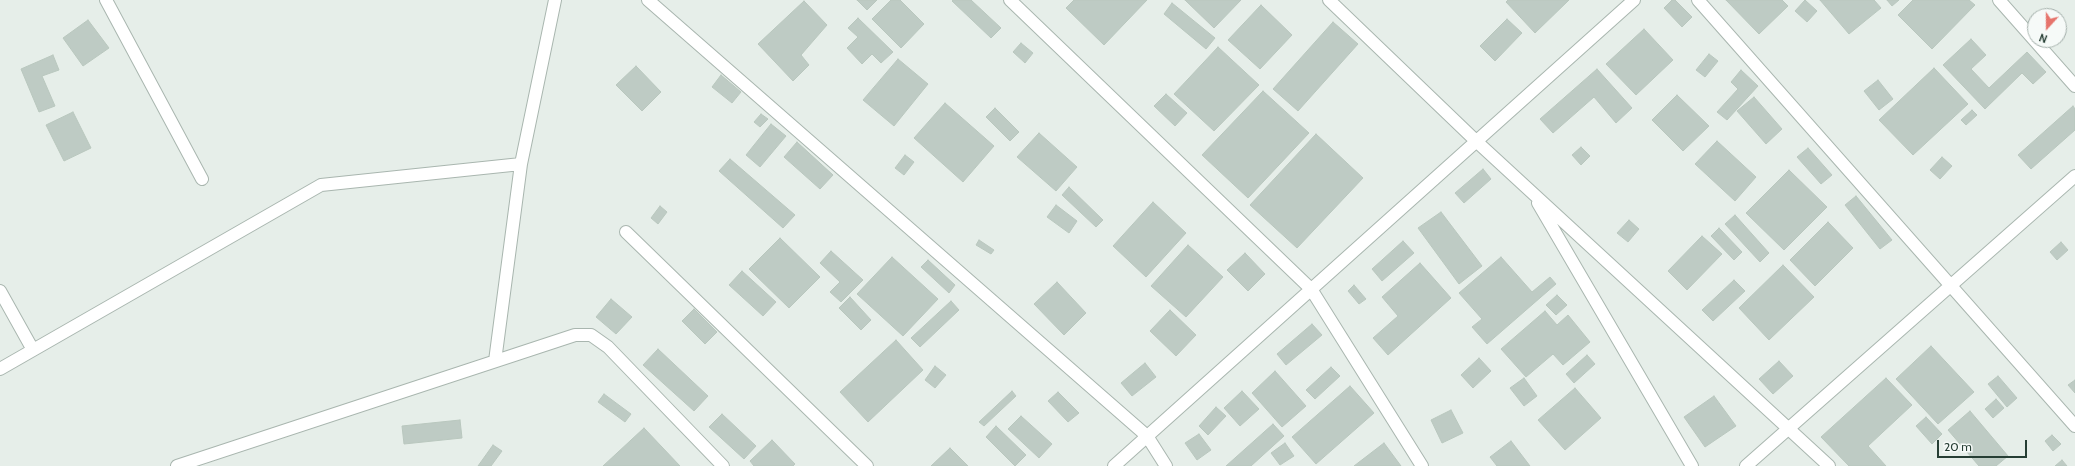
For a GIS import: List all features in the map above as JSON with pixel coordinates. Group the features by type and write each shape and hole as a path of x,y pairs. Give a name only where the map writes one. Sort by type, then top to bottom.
{"street":[{"path":"106,0 202,179"},
{"path":"495,361 521,164 555,0"},
{"path":"648,0 1147,436 1166,466"},
{"path":"1010,0 1311,289 1422,466"},
{"path":"1329,0 1476,141 1829,466"},
{"path":"1114,466 1634,0"},
{"path":"1698,0 2075,426"},
{"path":"1999,0 2075,86"},
{"path":"0,369 321,185 521,164"},
{"path":"1746,466 2075,176"},
{"path":"1531,192 1692,466"},
{"path":"626,232 867,466"},
{"path":"0,291 33,350"},
{"path":"177,466 575,335 591,335 608,347 723,466"}],"building":[{"path":"857,0 877,0 867,10"},
{"path":"891,0 900,0 924,24 901,48 872,19"},
{"path":"971,0 1001,28 991,38 952,1"},
{"path":"1074,0 1147,0 1104,45 1066,8"},
{"path":"1185,0 1241,0 1214,28"},
{"path":"1508,0 1569,0 1535,33 1506,2"},
{"path":"1672,0 1675,0 1692,17 1682,27 1664,8"},
{"path":"1726,0 1782,0 1788,6 1759,34"},
{"path":"1805,0 1817,11 1807,22 1795,11"},
{"path":"1820,0 1874,0 1881,8 1849,34"},
{"path":"1887,0 1899,0 1892,6"},
{"path":"1913,0 1969,0 1975,5 1932,49 1898,15"},
{"path":"804,1 827,25 801,55 809,65 793,81 758,44"},
{"path":"1172,3 1215,38 1206,49 1164,14"},
{"path":"1261,5 1292,35 1260,69 1228,40"},
{"path":"858,18 893,52 881,63 872,54 862,64 847,48 858,37 848,28"},
{"path":"1507,19 1522,33 1495,61 1480,46"},
{"path":"88,20 109,48 83,66 63,38"},
{"path":"1333,22 1358,44 1298,111 1273,89"},
{"path":"1644,29 1673,60 1636,95 1606,64"},
{"path":"1971,39 1986,55 1971,69 1989,88 2027,52 2046,72 2033,84 2022,73 1985,109 1943,65"},
{"path":"1021,43 1033,53 1025,63 1013,52"},
{"path":"1218,47 1259,85 1214,131 1174,94"},
{"path":"1709,54 1718,61 1705,77 1696,70"},
{"path":"53,55 59,70 42,76 55,106 39,112 21,69"},
{"path":"898,59 928,84 894,126 863,100"},
{"path":"636,66 661,92 642,111 616,85"},
{"path":"1934,68 1968,104 1913,155 1879,120"},
{"path":"1597,69 1632,108 1616,123 1594,97 1553,133 1540,119"},
{"path":"1741,70 1758,86 1727,120 1717,112 1738,89 1731,82"},
{"path":"721,75 741,92 732,103 712,87"},
{"path":"1878,80 1893,99 1879,110 1864,91"},
{"path":"1263,91 1309,133 1248,198 1202,155"},
{"path":"1166,94 1187,113 1175,126 1154,106"},
{"path":"1677,95 1709,126 1683,151 1652,120"},
{"path":"1754,97 1782,129 1766,144 1737,111"},
{"path":"945,103 994,146 963,182 914,138"},
{"path":"2073,106 2075,109 2075,130 2031,169 2018,155"},
{"path":"995,108 1019,132 1010,141 986,117"},
{"path":"1972,110 1977,115 1966,125 1961,120"},
{"path":"73,112 91,148 64,161 46,125"},
{"path":"761,114 768,119 760,127 754,122"},
{"path":"771,124 786,136 760,167 746,155"},
{"path":"1039,133 1077,167 1056,191 1017,157"},
{"path":"1316,134 1363,178 1297,248 1250,205"},
{"path":"1717,141 1756,177 1735,201 1695,164"},
{"path":"797,142 833,175 820,189 784,157"},
{"path":"1581,147 1590,156 1581,165 1572,155"},
{"path":"1808,148 1832,175 1821,184 1797,157"},
{"path":"905,155 914,162 904,175 895,168"},
{"path":"1942,157 1952,166 1940,179 1930,170"},
{"path":"730,159 795,215 783,228 719,171"},
{"path":"1483,169 1491,179 1464,203 1455,193"},
{"path":"1789,170 1827,207 1784,250 1746,213"},
{"path":"1069,187 1103,220 1096,227 1062,195"},
{"path":"1856,196 1892,240 1880,249 1845,205"},
{"path":"1153,202 1186,233 1146,277 1113,246"},
{"path":"1056,205 1077,221 1069,233 1047,217"},
{"path":"660,206 667,212 658,224 651,218"},
{"path":"1441,212 1482,266 1459,284 1418,228"},
{"path":"1735,215 1769,253 1760,262 1725,224"},
{"path":"1629,220 1639,229 1628,242 1617,233"},
{"path":"1828,222 1853,248 1815,286 1790,260"},
{"path":"1719,228 1742,252 1734,260 1711,236"},
{"path":"1702,236 1722,254 1687,290 1668,271"},
{"path":"780,238 820,277 789,308 749,269"},
{"path":"979,240 994,250 991,254 976,245"},
{"path":"1403,241 1414,253 1382,281 1372,269"},
{"path":"2061,242 2068,250 2057,260 2050,252"},
{"path":"1188,245 1223,277 1186,317 1151,286"},
{"path":"831,251 863,280 841,302 830,292 840,282 820,263"},
{"path":"1245,253 1265,274 1248,291 1227,270"},
{"path":"892,257 938,299 903,336 857,294"},
{"path":"1501,257 1532,292 1550,277 1556,284 1487,344 1472,327 1482,319 1459,293"},
{"path":"928,260 955,285 949,293 921,267"},
{"path":"1420,263 1451,298 1388,355 1373,338 1398,316 1382,297"},
{"path":"1783,265 1814,297 1769,340 1739,308"},
{"path":"742,271 776,302 763,316 729,285"},
{"path":"1734,280 1745,291 1713,321 1702,310"},
{"path":"1057,282 1086,313 1064,335 1034,304"},
{"path":"1354,285 1366,299 1359,304 1348,291"},
{"path":"1557,295 1567,305 1556,315 1546,305"},
{"path":"850,297 871,320 861,330 839,308"},
{"path":"611,299 632,317 616,334 596,317"},
{"path":"951,301 959,310 920,347 911,338"},
{"path":"694,309 717,332 705,344 682,321"},
{"path":"1170,310 1196,335 1176,356 1150,331"},
{"path":"1545,311 1557,325 1568,315 1590,342 1563,365 1553,354 1526,377 1501,349"},
{"path":"1312,324 1322,335 1286,365 1277,354"},
{"path":"896,340 923,370 868,422 840,392"},
{"path":"1931,346 1974,392 1938,424 1896,379"},
{"path":"658,349 708,396 694,411 643,365"},
{"path":"1587,355 1595,364 1574,383 1566,374"},
{"path":"1479,358 1491,371 1473,388 1461,375"},
{"path":"1779,361 1793,376 1773,394 1759,379"},
{"path":"1145,363 1156,377 1132,396 1121,383"},
{"path":"935,366 946,375 935,388 925,380"},
{"path":"1331,367 1340,376 1315,399 1306,390"},
{"path":"1275,371 1306,406 1282,427 1252,393"},
{"path":"1998,376 2017,398 2007,407 1988,384"},
{"path":"1524,378 1537,396 1524,406 1510,388"},
{"path":"1886,378 1912,405 1868,446 1886,466 1849,466 1821,437"},
{"path":"2075,380 2075,393 2068,385"},
{"path":"1350,386 1374,413 1316,464 1292,437"},
{"path":"1575,388 1601,418 1565,450 1538,420"},
{"path":"1012,391 1016,396 984,426 979,422"},
{"path":"1242,391 1259,409 1240,426 1224,408"},
{"path":"1058,392 1079,413 1068,422 1048,401"},
{"path":"604,394 631,414 625,422 598,402"},
{"path":"1714,396 1736,426 1705,447 1684,417"},
{"path":"1996,399 2004,408 1993,418 1985,409"},
{"path":"1216,407 1226,416 1208,435 1199,426"},
{"path":"1451,410 1463,433 1442,443 1431,420"},
{"path":"1970,411 2008,456 1996,466 1979,466 1948,430"},
{"path":"722,414 756,446 744,459 709,427"},
{"path":"1021,416 1052,444 1039,458 1008,429"},
{"path":"1926,417 1942,434 1932,444 1916,426"},
{"path":"460,420 462,438 404,444 402,426"},
{"path":"1273,424 1284,436 1251,466 1226,466"},
{"path":"996,426 1026,455 1015,466 986,437"},
{"path":"644,428 680,466 603,466"},
{"path":"1199,434 1211,450 1197,460 1185,443"},
{"path":"2052,435 2061,444 2053,451 2045,441"},
{"path":"772,440 795,464 793,466 754,466 750,461"},
{"path":"1511,441 1530,466 1497,466 1490,457"},
{"path":"1285,443 1294,456 1280,465 1271,453"},
{"path":"1384,443 1401,466 1354,466"},
{"path":"493,445 502,451 491,466 478,466"},
{"path":"950,448 968,466 931,466"},
{"path":"2062,460 2067,466 2055,466"}]}
